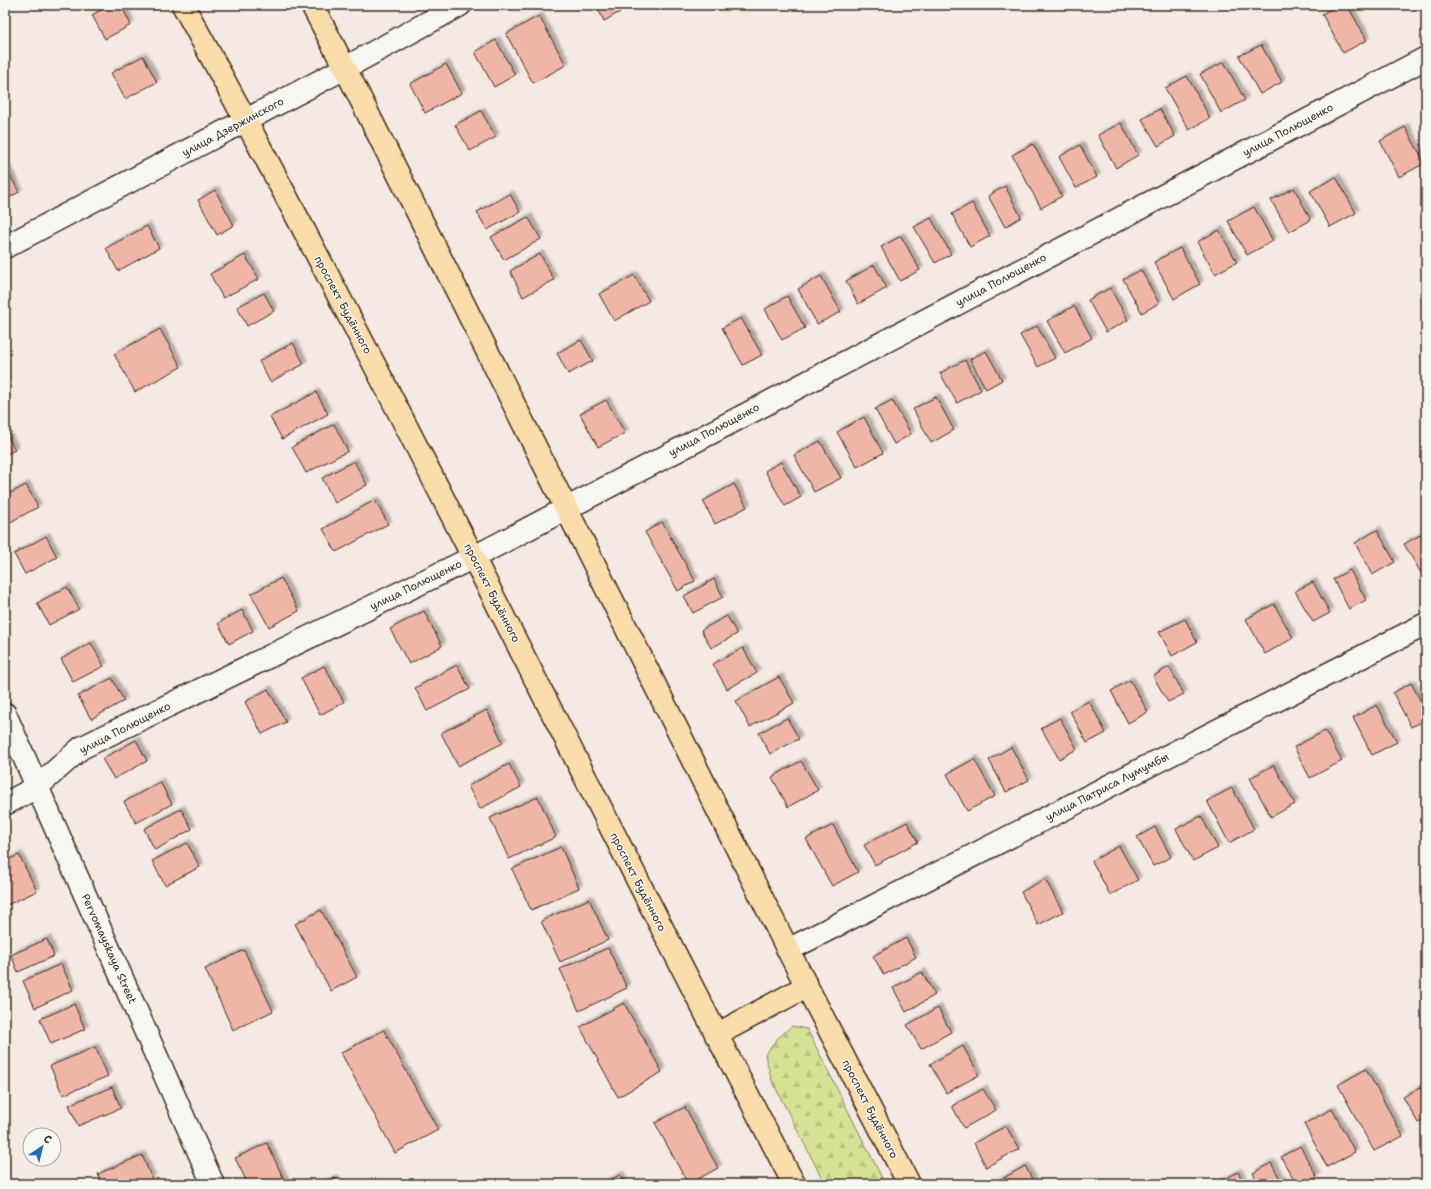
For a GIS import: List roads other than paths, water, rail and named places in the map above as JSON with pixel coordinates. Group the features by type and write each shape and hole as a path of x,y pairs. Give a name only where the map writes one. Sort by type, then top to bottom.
{"main road":[{"name":"проспект Будённого","path":"183,5 246,120 474,556 716,1035 794,1184"},
{"name":"проспект Будённого","path":"312,5 788,950 909,1184"},
{"path":"716,1035 807,986"}],"street":[{"name":"улица Дзержинского","path":"5,247 460,5"},
{"name":"улица Полющенко","path":"5,804 36,787 81,748 474,556 1426,58"},
{"name":"улица Патриса Лумумбы","path":"788,950 1426,624"},
{"name":"Pervomayskaya Street","path":"5,714 213,1184"}]}
